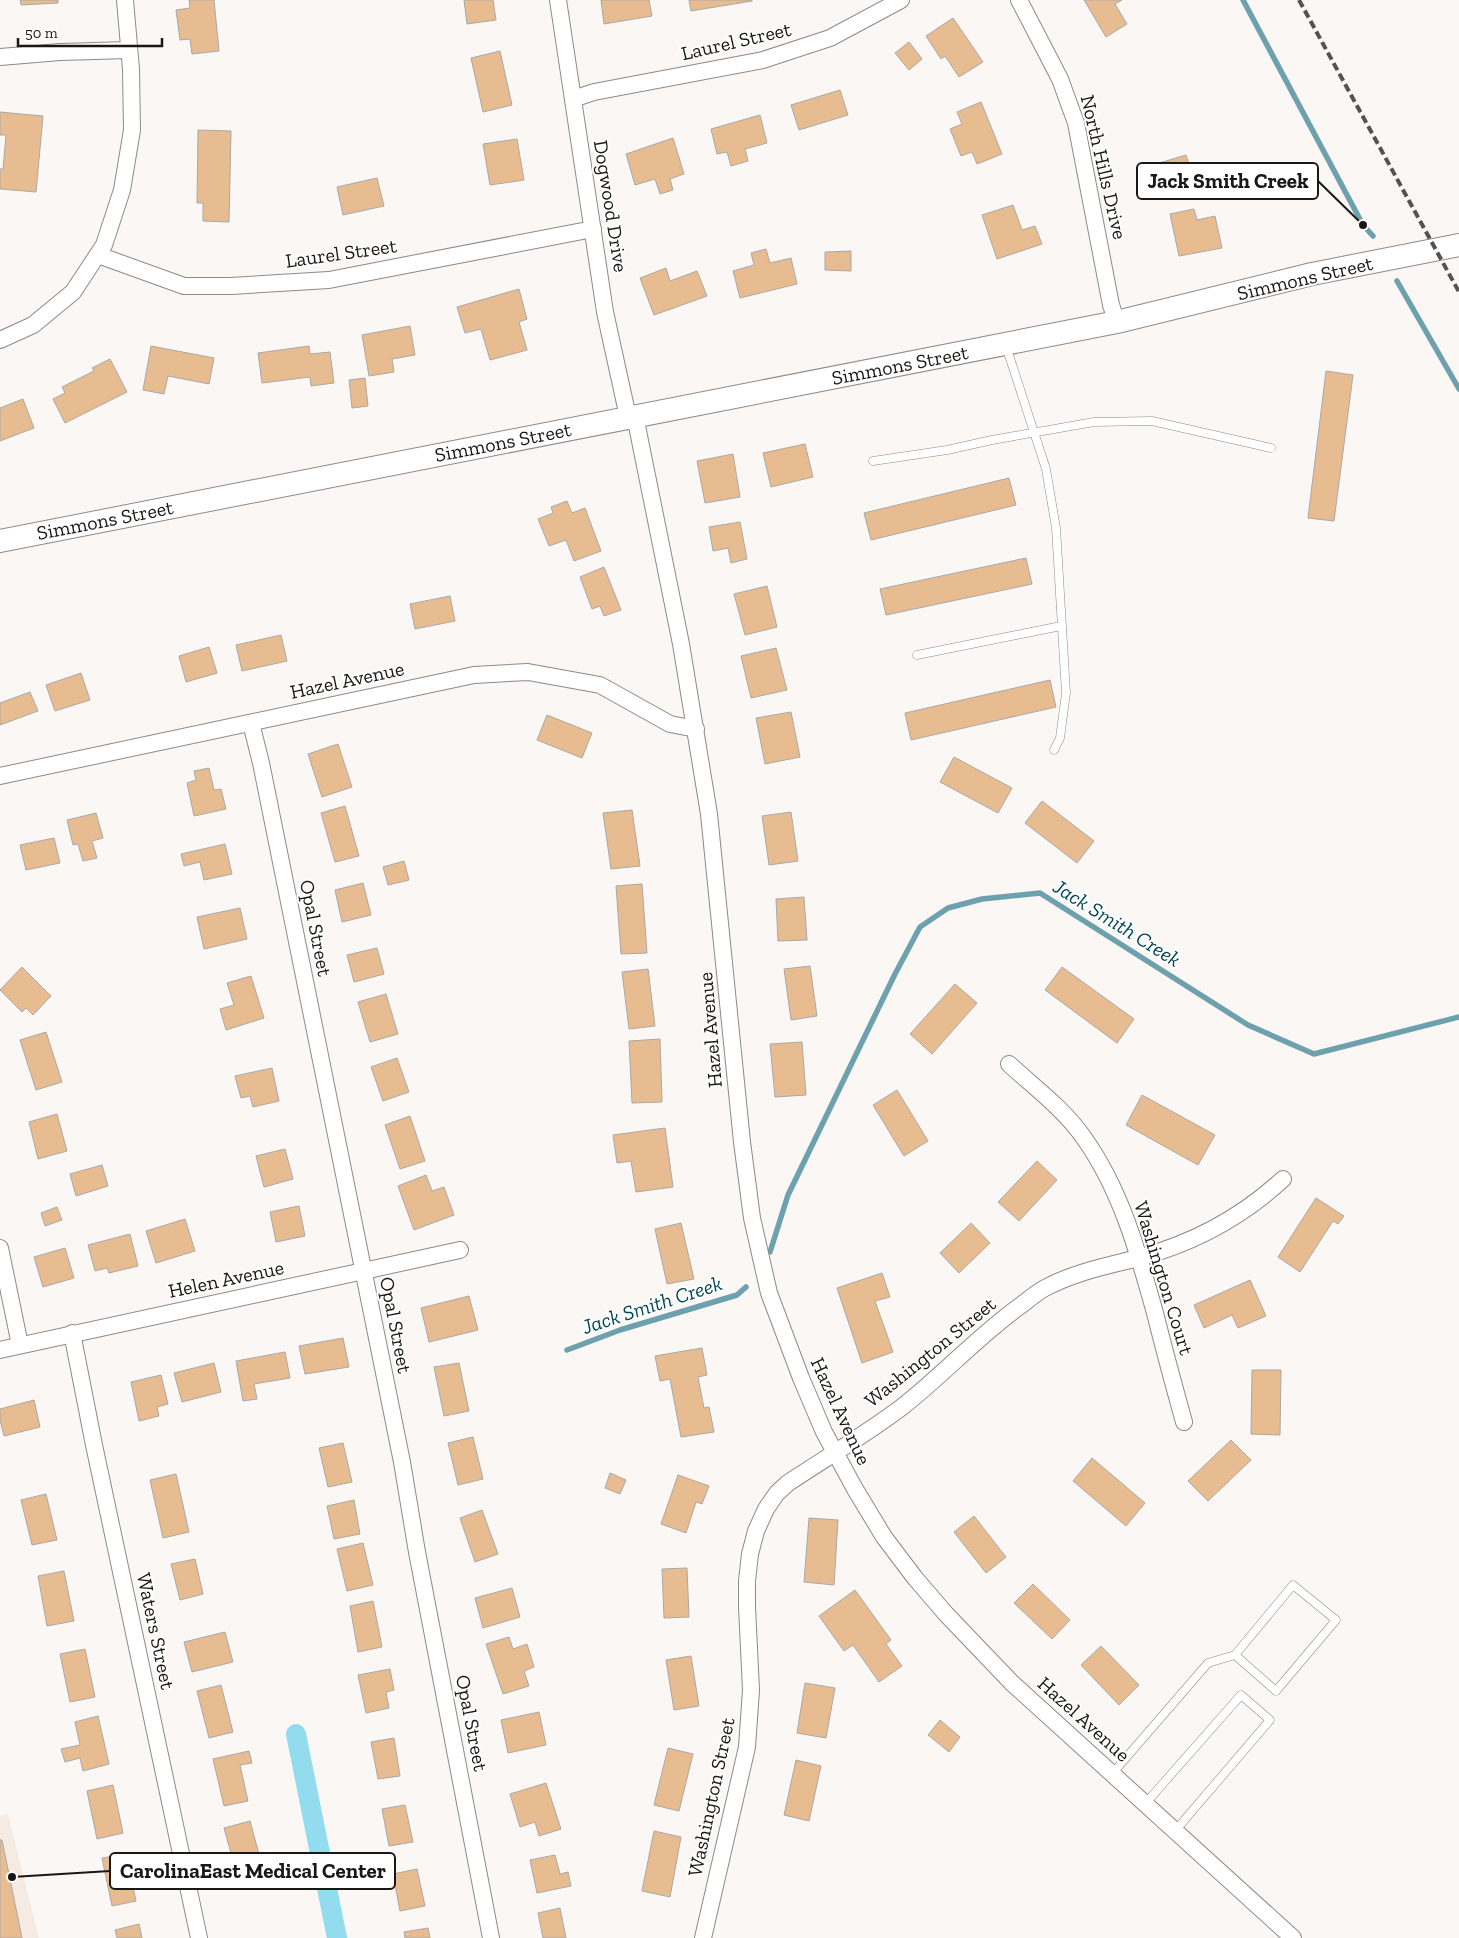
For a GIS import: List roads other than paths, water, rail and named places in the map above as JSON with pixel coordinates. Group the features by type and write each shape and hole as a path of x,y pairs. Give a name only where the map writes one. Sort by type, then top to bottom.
{"street":[{"path":"0,340 33,325 73,292 104,245 122,190 132,130 125,0"},
{"name":"Dogwood Drive","path":"558,0 605,312 631,417"},
{"name":"Laurel Street","path":"573,99 594,92 763,60 830,38 901,0"},
{"name":"North Hills Drive","path":"1019,0 1060,79 1076,123 1111,305 1117,322"},
{"path":"0,57 60,52 129,50"},
{"name":"Laurel Street","path":"98,256 184,286 231,286 329,280 592,229"},
{"name":"Simmons Street","path":"0,541 1117,322 1312,274 1459,245"},
{"name":"Hazel Avenue","path":"631,417 696,729 710,814 742,1142 752,1218 769,1293 801,1378 835,1452 855,1489 884,1537 914,1578 1012,1682 1293,1938"},
{"name":"Hazel Avenue","path":"0,776 474,675 528,672 600,685 670,724 696,729"},
{"name":"Opal Street","path":"251,723 261,763 402,1462 417,1552 492,1938"},
{"name":"Washington Court","path":"1009,1064 1072,1122 1105,1173 1123,1210 1140,1257 1184,1422"},
{"name":"Washington Street","path":"703,1938 747,1747 751,1690 747,1580 750,1554 756,1531 766,1509 777,1494 788,1483 902,1407 1006,1316 1043,1290 1083,1271 1178,1246 1211,1232 1264,1197 1283,1179"},
{"path":"0,1248 20,1345"},
{"name":"Helen Avenue","path":"0,1350 460,1250"},
{"name":"Waters Street","path":"72,1333 199,1938"}],"lane":[{"path":"1006,344 1046,469 1056,528 1066,693 1060,738 1054,750"},
{"path":"873,461 1035,434 1094,422 1152,421 1271,448"},
{"path":"916,655 1061,626"},
{"path":"1112,1774 1208,1662 1236,1655 1294,1585 1336,1620 1276,1691 1236,1655"},
{"path":"1145,1804 1241,1696 1270,1720 1175,1831"}],"waterway":[{"name":"Jack Smith Creek","path":"1243,0 1363,225 1373,236"},
{"name":"Jack Smith Creek","path":"1397,281 1459,389"},
{"name":"Jack Smith Creek","path":"770,1252 788,1195 895,974 920,927 948,908 982,899 1040,893 1248,1025 1314,1054 1459,1017"},
{"name":"Jack Smith Creek","path":"567,1350 620,1330 737,1295 746,1287"},
{"path":"296,1734 337,1938"}],"railway":[{"path":"1299,0 1459,292"}],"place":[{"name":"Jack Smith Creek","path":"1363,225"},
{"name":"CarolinaEast Medical Center","path":"12,1877"}]}
